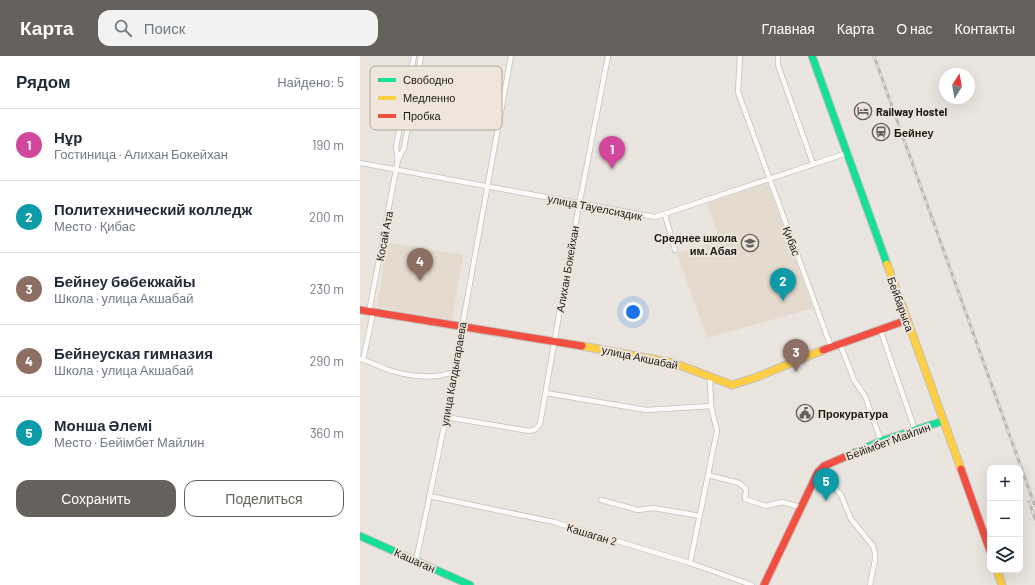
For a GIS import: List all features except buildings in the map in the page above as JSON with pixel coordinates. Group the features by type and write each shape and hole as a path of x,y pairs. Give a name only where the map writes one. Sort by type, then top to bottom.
{"street":[{"name":"Косай Ата","path":"412,66 414,56"},
{"name":"Косай Ата","path":"419,66 421,56"},
{"name":"улица Калдыгараева","path":"502,107 511,56"},
{"name":"Алихан Бокейхан","path":"445,417 530,431 536,429 540,424 579,204 608,56"},
{"name":"Қибас","path":"740,56 738,92 831,347"},
{"path":"778,56 778,65 813,164"},
{"name":"Бейбарыса","path":"812,56 987,543"},
{"name":"Косай Ата","path":"398,160 396,146 399,130"},
{"name":"Косай Ата","path":"362,360 396,170 398,160 404,148 408,130"},
{"name":"улица Калдыгараева","path":"416,561 445,417 498,130"},
{"name":"улица Тауелсиздик","path":"360,163 646,217 665,216 700,201 770,179 847,152"},
{"path":"665,216 675,250"},
{"name":"улица Акшабай","path":"360,310 654,358 674,363 710,378 732,385 880,328 907,320"},
{"path":"880,328 915,430"},
{"path":"840,344 854,380 865,396 881,441"},
{"path":"362,360 388,370 415,375 435,377 453,372"},
{"path":"690,563 717,431 711,406 710,378"},
{"path":"546,393 646,410 711,406"},
{"name":"Бейімбет Майлин","path":"824,466 881,441 943,421"},
{"path":"764,585 800,507 818,472 824,466 829,480 841,494 851,519 873,546 875,560 870,585"},
{"path":"708,475 740,483 746,489 745,499 766,506 782,502 800,507"},
{"name":"Кашаган 2","path":"429,496 554,522 690,563 752,585"},
{"path":"601,500 638,510 654,508 700,516"},
{"name":"Кашаган","path":"360,536 470,585"},
{"path":"998,573 1002,585"}],"shaded area":[{"path":"767,183 813,308 707,338 677,253 720,240 707,204"},
{"path":"387,242 463,255 452,320 377,307"}],"railway":[{"path":"874,56 1035,506"},
{"path":"1029,502 1035,519"}],"traffic: fast":[{"path":"812,56 887,264"},
{"path":"854,453 881,441 943,421"},
{"path":"360,536 470,585"}],"traffic: slow":[{"path":"887,264 961,469"},
{"path":"582,346 674,363 732,385 757,377 823,350"},
{"path":"998,573 1002,585"}],"traffic: jam":[{"path":"360,310 582,346"},
{"path":"823,350 907,320"},
{"path":"764,585 818,472 824,466 854,453"},
{"path":"961,469 987,543"}],"place":[{"name":"Railway Hostel","path":"863,111"},
{"name":"Бейнеу","path":"881,132"},
{"name":"Нұр","path":"612,169"},
{"name":"Среднее школа им. Абая","path":"750,243"},
{"name":"Бейнеуская гимназия","path":"420,281"},
{"name":"Политехнический колледж","path":"783,301"},
{"name":"Бейнеу бөбекжайы","path":"796,372"},
{"name":"Прокуратура","path":"805,413"},
{"name":"Монша Әлемі","path":"826,501"}]}
